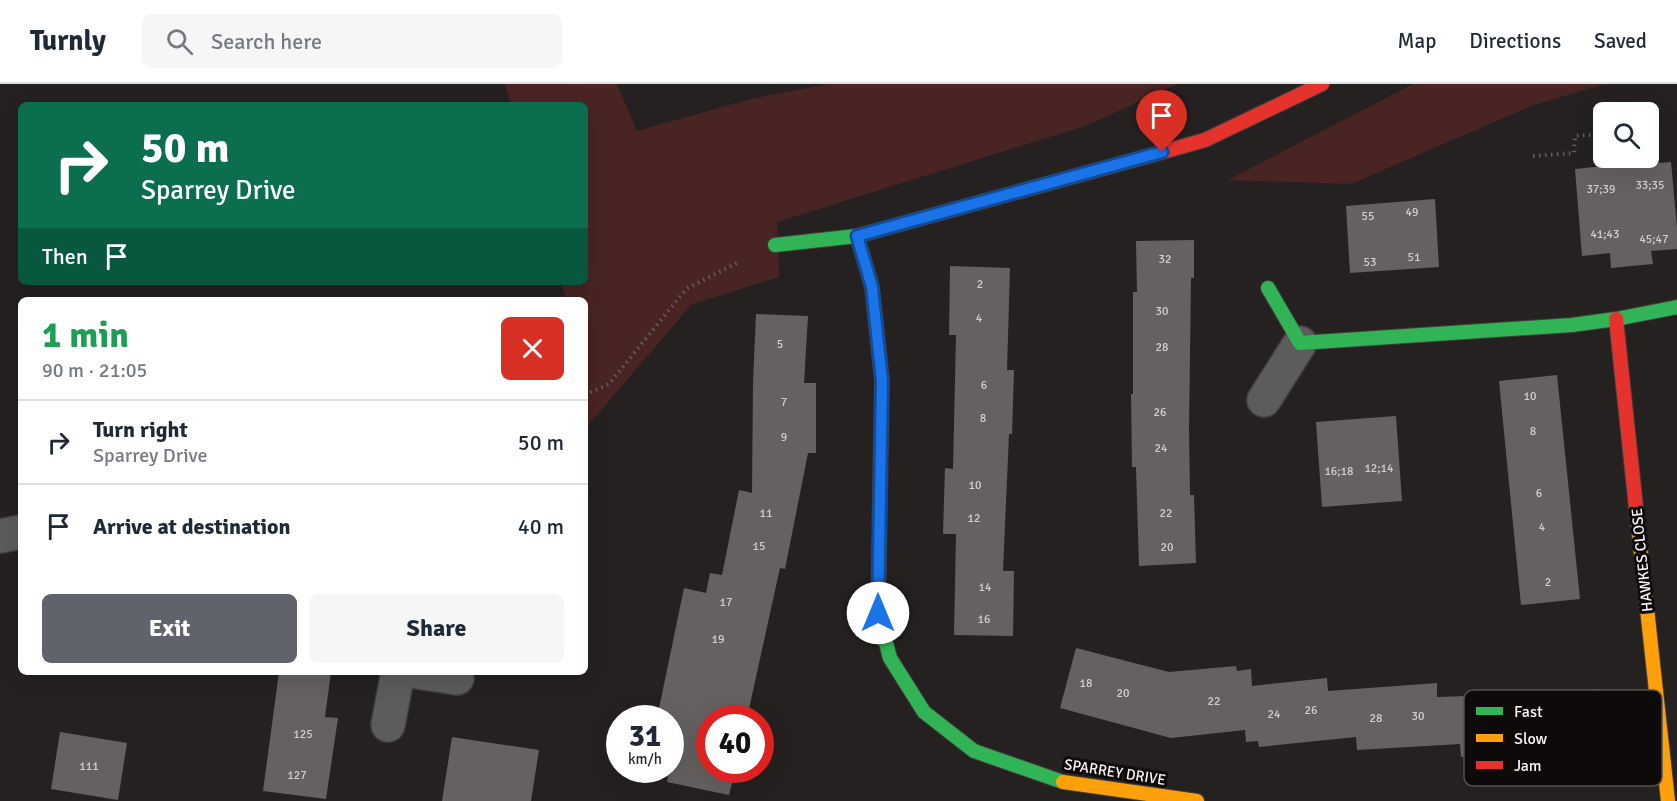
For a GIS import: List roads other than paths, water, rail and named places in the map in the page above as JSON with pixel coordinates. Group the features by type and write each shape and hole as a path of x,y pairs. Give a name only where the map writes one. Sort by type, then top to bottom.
{"street":[{"path":"776,245 857,236 1205,140 1322,84"},
{"name":"SPARREY DRIVE","path":"857,236 872,287 882,381 878,613 890,658 924,712 974,751 1059,781 1197,801"},
{"path":"1268,288 1300,344"},
{"path":"1300,344 1572,325 1677,307"},
{"name":"HAWKES CLOSE","path":"1616,319 1656,690"},
{"path":"1264,400 1300,344"},
{"path":"0,536 18,533"},
{"path":"388,725 398,675"},
{"path":"437,675 457,678"},
{"name":"HAWKES CLOSE","path":"1662,745 1668,801"}]}
